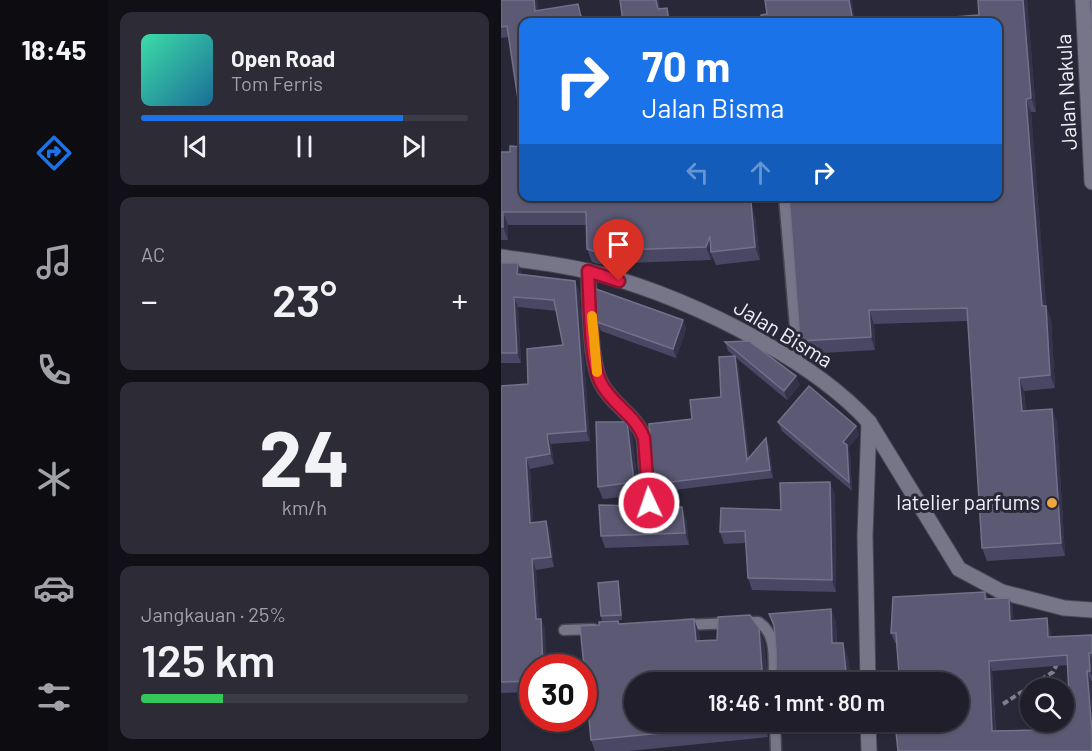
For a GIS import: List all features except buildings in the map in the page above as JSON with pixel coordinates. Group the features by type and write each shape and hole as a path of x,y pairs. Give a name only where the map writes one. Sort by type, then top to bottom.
{"street":[{"name":"Jalan Nakula","path":"1083,0 1092,182"},
{"name":"Jalan Bisma","path":"501,257 588,271 635,286 711,316 798,363 854,406 869,422 959,569 1002,592 1064,608 1092,610"},
{"path":"588,271 596,367 600,382 611,399 641,429 644,438 649,503"},
{"path":"868,672 865,536 869,422"},
{"path":"868,732 869,751"}],"lane":[{"path":"784,201 798,363"},
{"path":"667,626 758,622 767,627 771,636 773,672"},
{"path":"564,630 610,628"},
{"path":"775,732 776,751"}],"path":[{"path":"1003,704 1053,672 1057,665 1058,653"}],"slow traffic":[{"path":"592,316 597,372"}],"place":[{"name":"latelier parfums","path":"1052,503"}],"route":[{"path":"619,281 588,271 596,367 600,382 611,399 641,429 644,438 649,503"}]}
